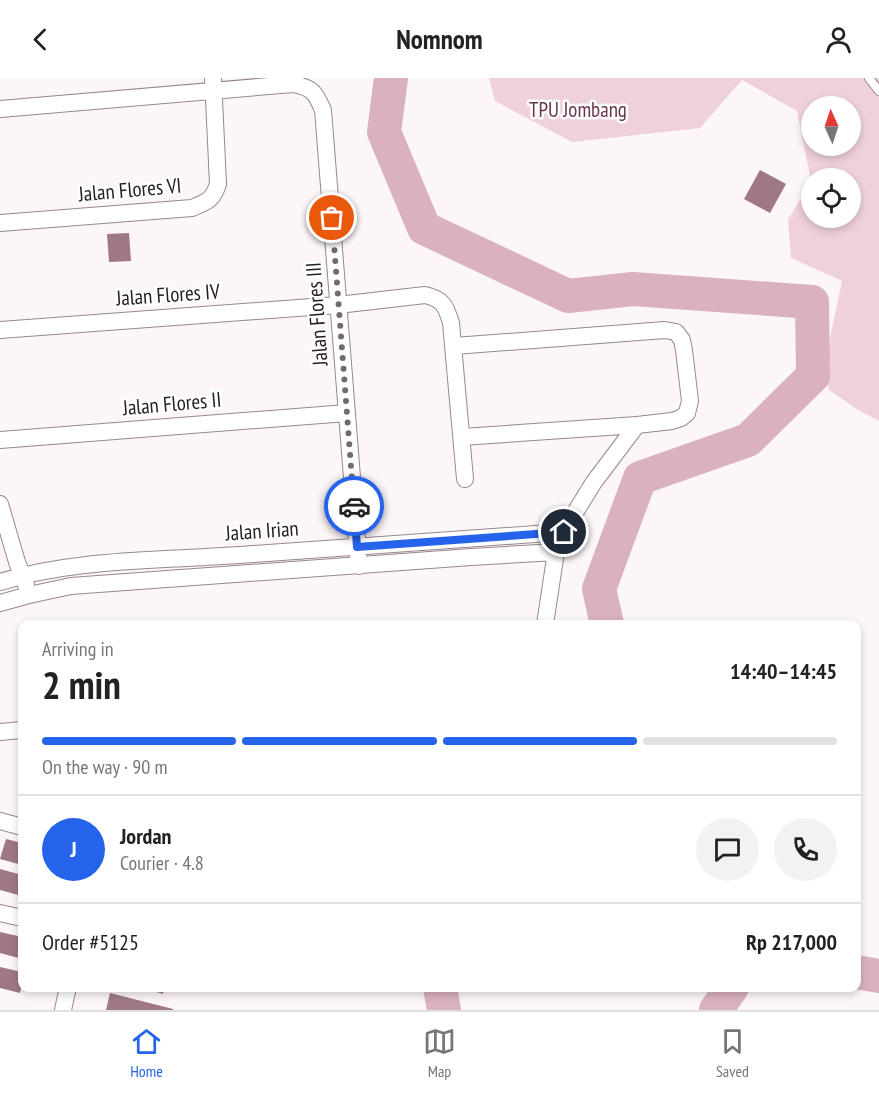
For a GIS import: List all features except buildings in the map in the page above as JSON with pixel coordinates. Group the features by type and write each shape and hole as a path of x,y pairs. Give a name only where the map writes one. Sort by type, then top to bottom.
{"street":[{"name":"Jalan Flores III","path":"0,109 213,84 293,84 305,87 316,95 323,110 359,566"},
{"name":"Jalan Flores VI","path":"0,222 192,208 207,202 213,197 218,184 213,84"},
{"name":"Jalan Flores IV","path":"0,330 339,305 424,295 437,298 447,308 452,323 465,479"},
{"path":"454,346 665,330 676,332 682,340 690,400 687,413 672,422 462,437"},
{"name":"Jalan Flores II","path":"0,440 347,413"},
{"path":"546,620 556,552 564,532 594,482 637,425"},
{"path":"0,504 16,562 30,595"},
{"name":"Jalan Irian","path":"0,582 22,575 71,566 564,532"},
{"path":"469,539 471,556"},
{"name":"Jalan Irian","path":"0,603 71,586 471,556 556,552"},
{"path":"0,732 18,730"},
{"path":"0,821 18,826"},
{"path":"0,913 18,917"},
{"path":"63,1010 67,992"}],"lane":[{"path":"868,78 879,91"}],"green space":[{"name":"TPU Jombang","path":"489,78 879,78 879,421 829,390 824,366 842,281 791,258 788,219 801,199 801,228 861,228 861,168 808,168 806,156 861,156 861,96 801,96 801,131 797,111 742,80 700,128 572,142 495,101"}],"waterway":[{"path":"391,78 384,132 424,228 568,296 633,289 812,302 813,376 748,440 640,478 599,589 606,620"},
{"path":"861,973 879,976"},
{"path":"441,992 444,1010"},
{"path":"716,1010 729,992"}],"way so far":[{"path":"332,218 354,506"}],"route":[{"path":"354,506 357,547 564,532"}]}
